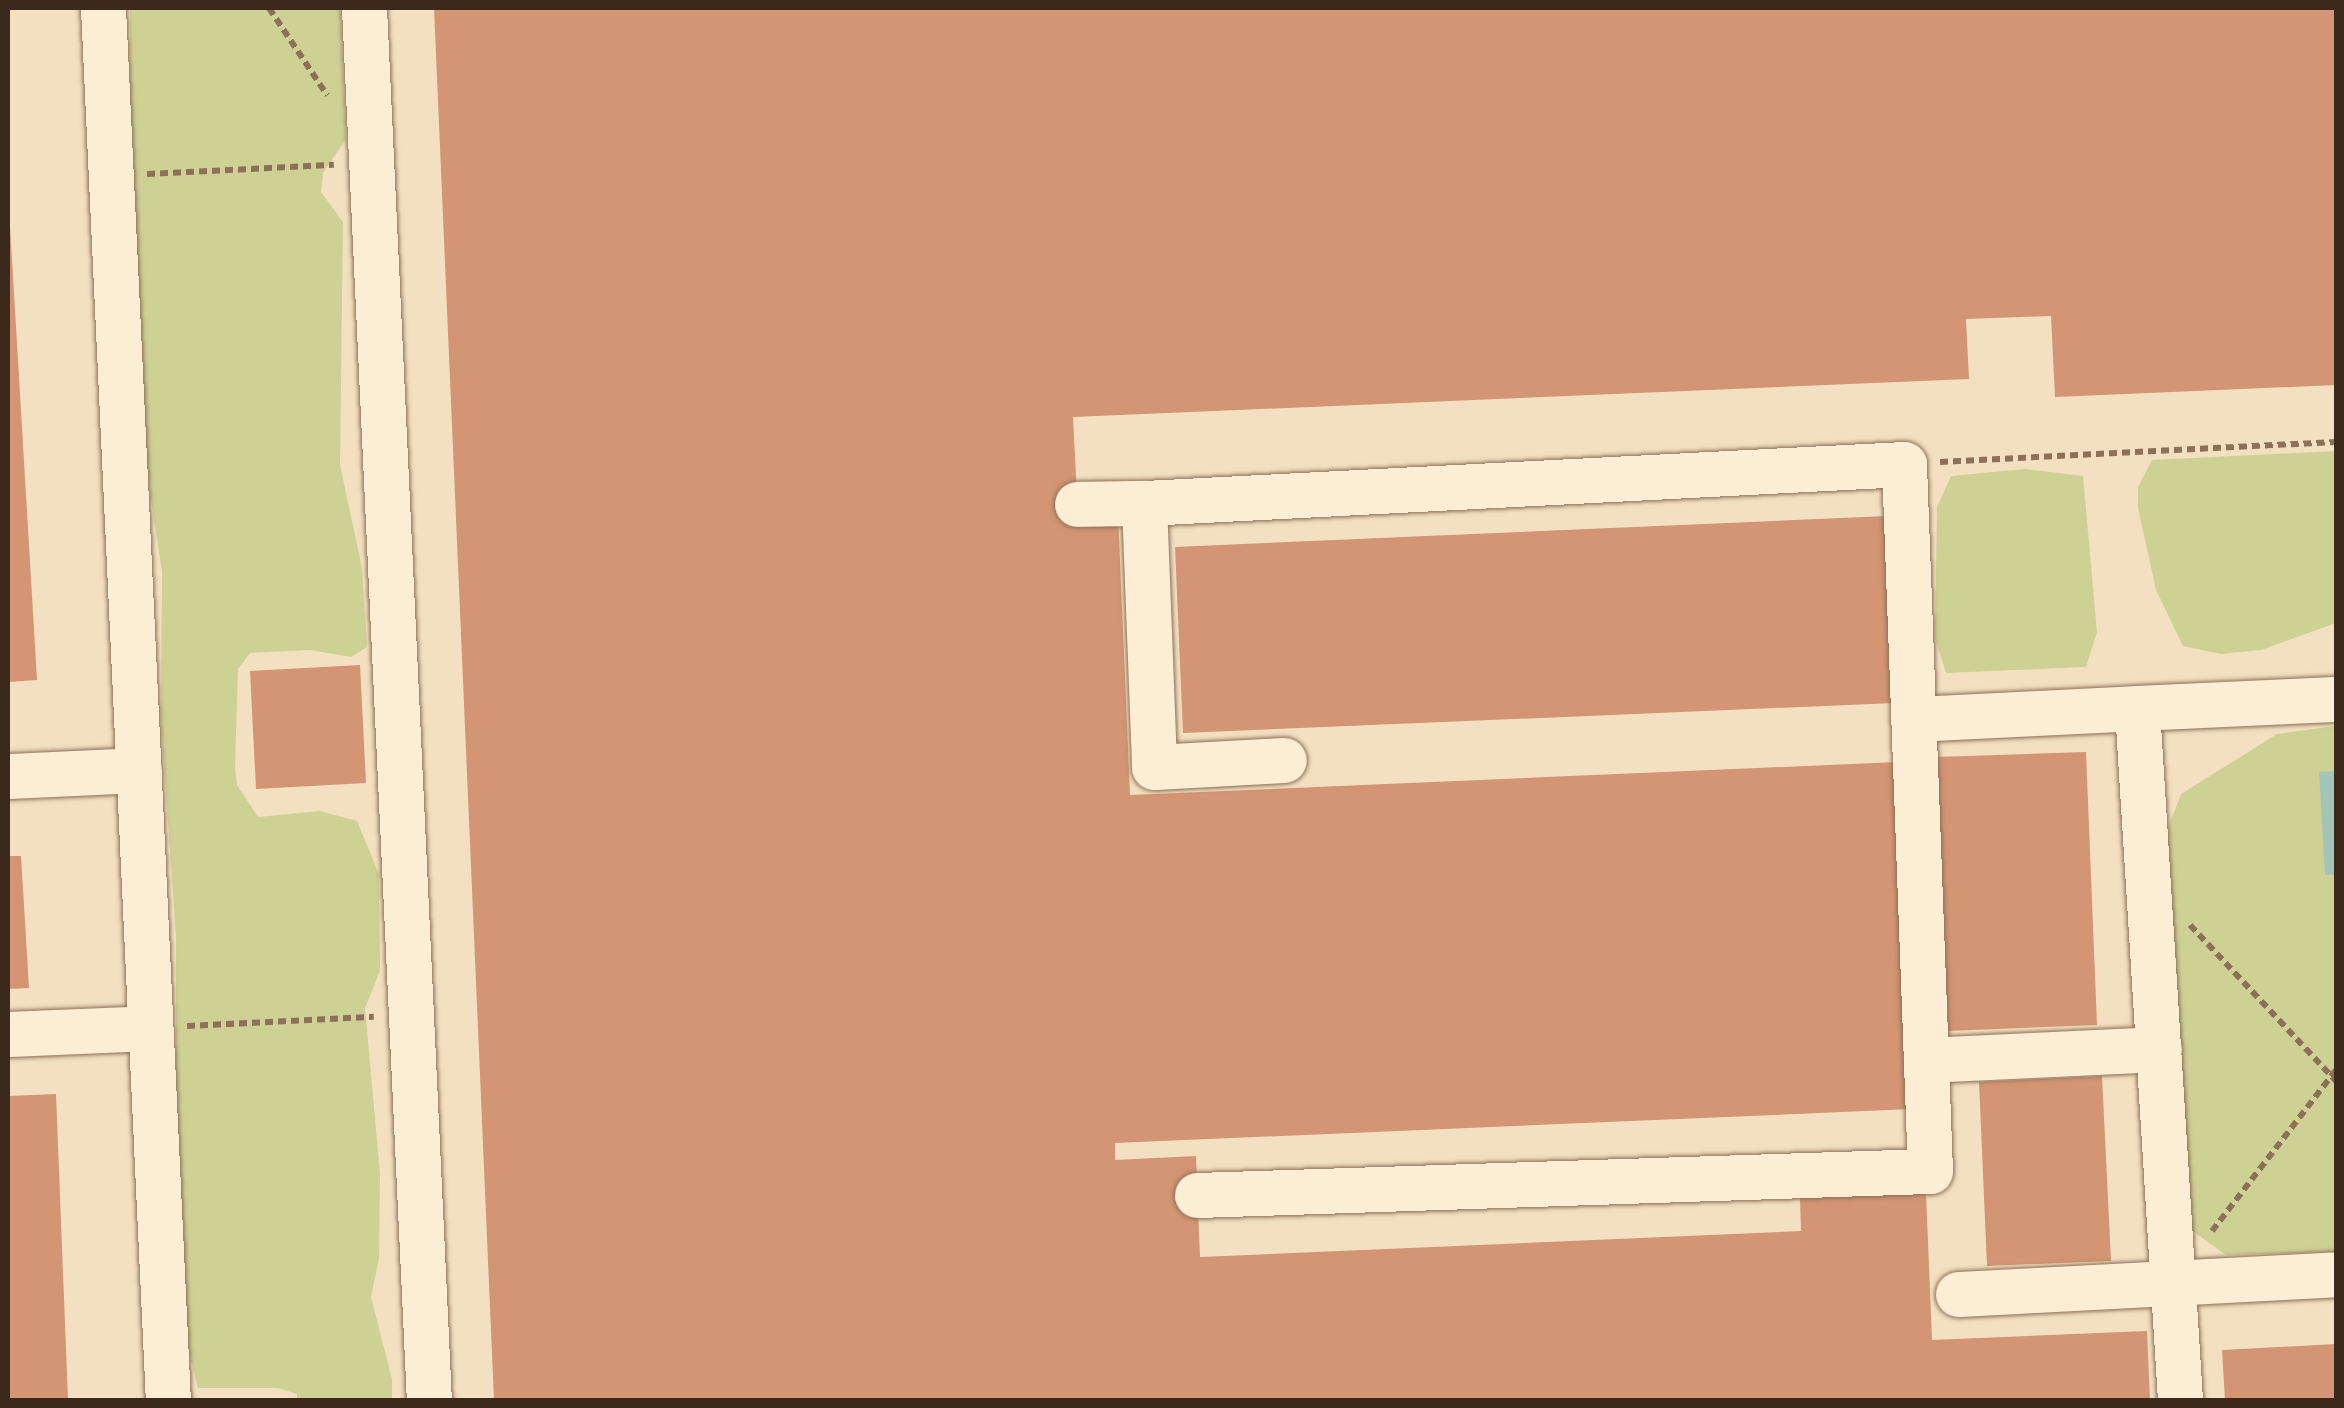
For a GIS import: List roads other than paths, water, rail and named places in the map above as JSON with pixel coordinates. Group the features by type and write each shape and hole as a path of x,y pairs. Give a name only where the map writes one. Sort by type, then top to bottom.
{"lane":[{"path":"103,8 168,1400"},
{"path":"364,8 429,1400"},
{"path":"1077,504 1904,464 1930,1170 1198,1195"},
{"path":"1144,502 1154,767 1284,760"},
{"path":"1914,720 2336,699"},
{"path":"2138,708 2180,1400"},
{"path":"8,776 138,770"},
{"path":"8,1034 150,1028"},
{"path":"1926,1060 2159,1049"},
{"path":"1958,1294 2336,1274"}]}
